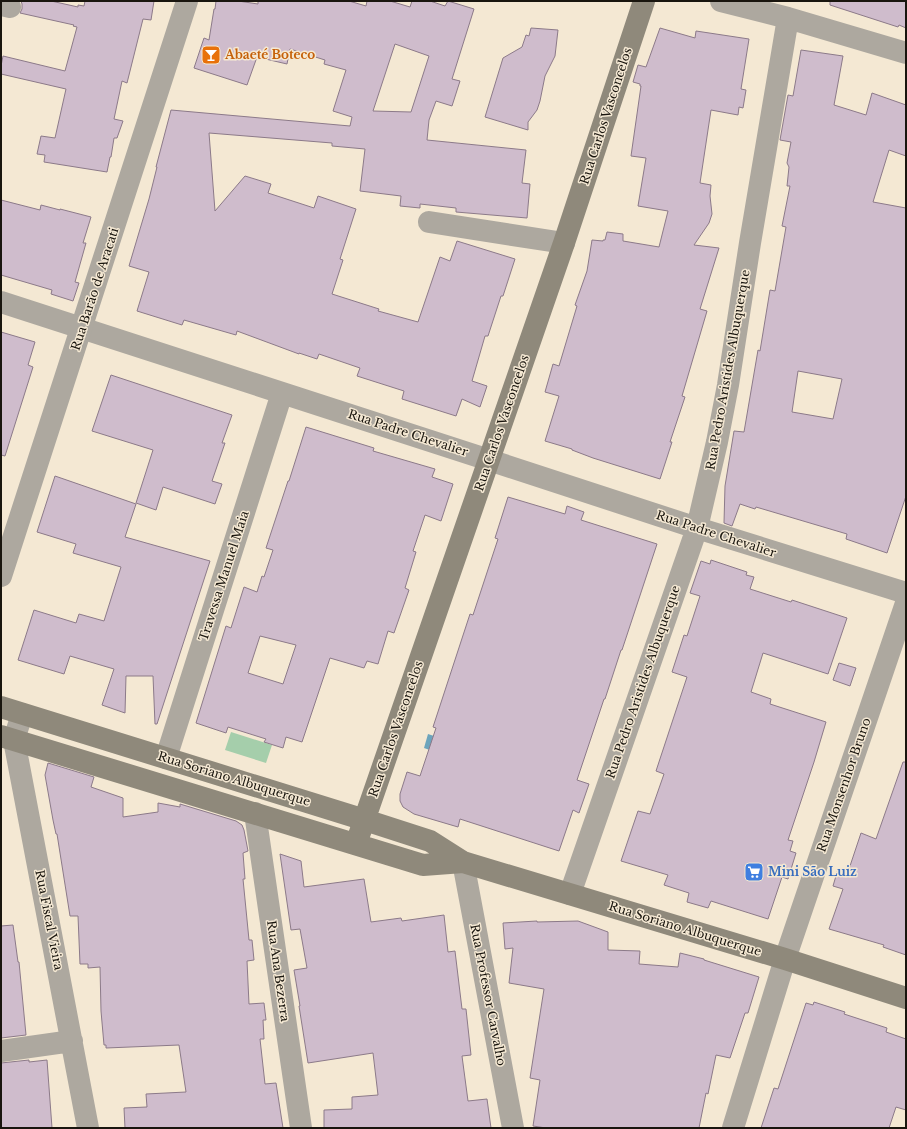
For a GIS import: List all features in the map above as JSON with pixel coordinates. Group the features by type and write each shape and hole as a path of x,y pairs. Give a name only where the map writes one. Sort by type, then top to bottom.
{"main road":[{"name":"Rua Carlos Vasconcelos","path":"356,844 564,243 644,1"},
{"name":"Rua Soriano Albuquerque","path":"1,707 365,820 430,842 463,862 785,959 906,998"},
{"name":"Rua Soriano Albuquerque","path":"8,738 423,864 463,862"}],"street":[{"name":"Rua Barão de Aracati","path":"1,576 187,1"},
{"path":"721,1 788,18 906,53"},
{"name":"Rua Pedro Aristides Albuquerque","path":"570,894 697,528 717,442 728,385 788,18"},
{"path":"429,222 564,243"},
{"name":"Rua Padre Chevalier","path":"1,302 697,528 906,593"},
{"name":"Travessa Manuel Maia","path":"166,758 282,393"},
{"name":"Rua Monsenhor Bruno","path":"733,1128 785,959 906,603"},
{"name":"Rua Fiscal Vieira","path":"22,714 8,738 72,1041 88,1128"},
{"name":"Rua Ana Bezerra","path":"254,813 301,1128"},
{"name":"Rua Professor Carvalho","path":"463,862 513,1128"},
{"path":"1,1051 72,1041"}],"green space":[{"path":"231,732 272,745 266,763 225,750"}],"water":[{"path":"428,734 452,742 447,756 424,748"}],"building":[{"path":"21,1 51,1 78,7 78,5 84,6 85,1 154,1 151,20 143,19 127,83 122,81 114,119 123,121 117,138 114,138 107,172 44,162 45,155 37,154 41,136 55,138 66,89 1,74 3,56 65,71 77,27 73,26 74,25 20,13 22,9"},
{"path":"216,1 238,1 258,4 258,1 349,1 366,6 367,1 390,1 410,7 412,1 430,1 445,6 448,1 474,9 452,79 460,81 452,106 436,101 429,120 427,140 526,150 522,183 530,184 527,218 456,212 456,208 420,204 420,208 400,206 401,196 360,191 365,149 332,146 332,143 209,133 215,211 245,176 271,184 268,193 314,208 318,196 356,209 340,259 343,260 332,294 379,309 378,311 418,322 440,257 450,261 457,241 515,259 488,336 485,336 472,381 487,386 480,407 462,399 456,416 402,399 404,391 357,376 360,368 319,354 317,359 299,354 237,331 236,335 184,320 182,325 137,311 149,272 129,266 149,199 171,110 350,126 352,117 333,111 346,70 324,64 325,60 290,49 287,64 257,57 247,85 194,68 204,38 209,40","holes":["395,44 429,56 411,112 373,111"]},
{"path":"830,1 906,1 906,28 899,25 898,27 830,5"},
{"path":"531,28 558,30 555,56 545,76 537,110 528,122 528,130 485,117 503,58 522,47 526,35 529,36"},
{"path":"660,28 695,38 696,31 749,39 741,89 746,90 743,108 739,107 738,115 711,110 700,183 711,185 710,196 712,214 709,223 694,245 719,248 700,309 707,311 682,396 685,397 670,442 672,442 660,479 545,441 559,396 545,392 553,364 559,366 577,306 575,305 587,271 592,240 605,240 607,232 623,234 623,241 659,247 668,211 638,206 646,158 631,156 641,86 640,84 633,82 638,65 646,67"},
{"path":"801,50 843,56 834,105 866,115 872,93 906,105 906,156 889,150 873,202 906,208 906,496 887,553 846,539 847,534 756,507 755,509 740,504 732,526 724,523 725,486 734,431 744,432 770,290 775,291 786,227 782,226 790,186 787,186 789,167 787,163 791,142 780,140 788,95 793,96","holes":["798,371 842,379 833,419 792,412"]},
{"path":"1,200 40,210 41,205 91,217 83,243 86,243 75,282 79,283 73,301 51,294 52,290 1,275"},
{"path":"1,332 35,342 28,365 33,367 5,456 1,455"},
{"path":"111,375 232,415 222,443 225,443 212,481 222,484 215,504 163,487 156,510 136,503 153,450 92,431"},
{"path":"306,427 374,448 373,451 435,469 432,477 453,484 441,521 425,515 413,551 416,552 405,588 409,590 394,633 388,631 378,664 367,661 364,668 330,658 302,742 286,737 283,748 264,742 266,739 228,727 226,733 196,723 226,626 231,628 244,587 257,592 262,576 264,577 273,550 266,548","holes":["260,636 296,645 283,684 248,673"]},
{"path":"55,476 136,504 125,537 210,561 157,724 155,724 153,676 126,676 125,713 102,705 114,669 70,656 64,674 18,660 34,610 76,623 79,614 104,621 121,567 73,553 76,544 37,532"},
{"path":"508,497 565,514 567,506 584,512 581,520 657,544 577,780 589,784 579,813 573,810 559,851 460,819 458,827 414,814 403,807 400,801 400,794 407,772 420,776 436,728 433,727 470,614 473,615 498,539 495,538"},
{"path":"711,560 747,572 746,575 754,577 750,589 791,602 792,600 847,618 828,674 763,653 751,692 771,699 770,704 826,722 788,840 793,841 790,851 796,853 788,879 782,877 768,919 711,901 708,908 687,902 689,893 664,885 668,875 621,861 638,811 650,814 664,774 656,771 687,677 672,672 684,635 687,636 700,596 690,593 701,561 710,564"},
{"path":"839,663 856,668 850,686 833,680"},
{"path":"903,762 906,762 906,955 883,947 884,945 829,929 843,889 833,886 838,869 848,872 861,833 876,839"},
{"path":"48,763 94,777 91,787 123,798 123,817 158,812 158,803 180,807 180,804 236,821 242,825 248,851 243,853 245,879 243,879 249,940 252,940 254,960 247,961 249,1004 264,1003 266,1020 263,1020 264,1039 260,1039 265,1084 276,1083 283,1128 125,1128 124,1108 147,1107 146,1094 186,1092 179,1045 106,1048 106,1045 104,1045 101,1011 100,967 88,968 88,964 80,964 78,916 70,916 57,834 45,775"},
{"path":"280,854 301,861 304,887 364,879 371,922 401,918 402,921 444,915 448,952 455,951 462,1009 466,1009 471,1055 462,1056 468,1101 487,1099 491,1128 324,1128 324,1110 352,1109 352,1097 378,1095 373,1053 308,1063 294,970 307,968 300,929 291,930"},
{"path":"578,921 608,932 608,950 640,951 639,964 678,967 680,953 704,959 759,977 748,1013 745,1013 730,1058 716,1055 699,1128 546,1128 533,1126 540,1080 530,1078 544,989 509,983 513,948 505,949 503,923"},
{"path":"13,925 19,962 26,1035 1,1038 1,926"},
{"path":"814,1002 845,1012 844,1014 887,1028 886,1032 906,1039 906,1110 896,1107 889,1128 761,1128 774,1088 778,1089 806,1003 813,1005"},
{"path":"29,1060 29,1062 47,1060 52,1128 1,1128 1,1063"}],"place":[{"name":"Abaeté Boteco","path":"211,55"},
{"name":"Mini São Luiz","path":"754,872"}]}
